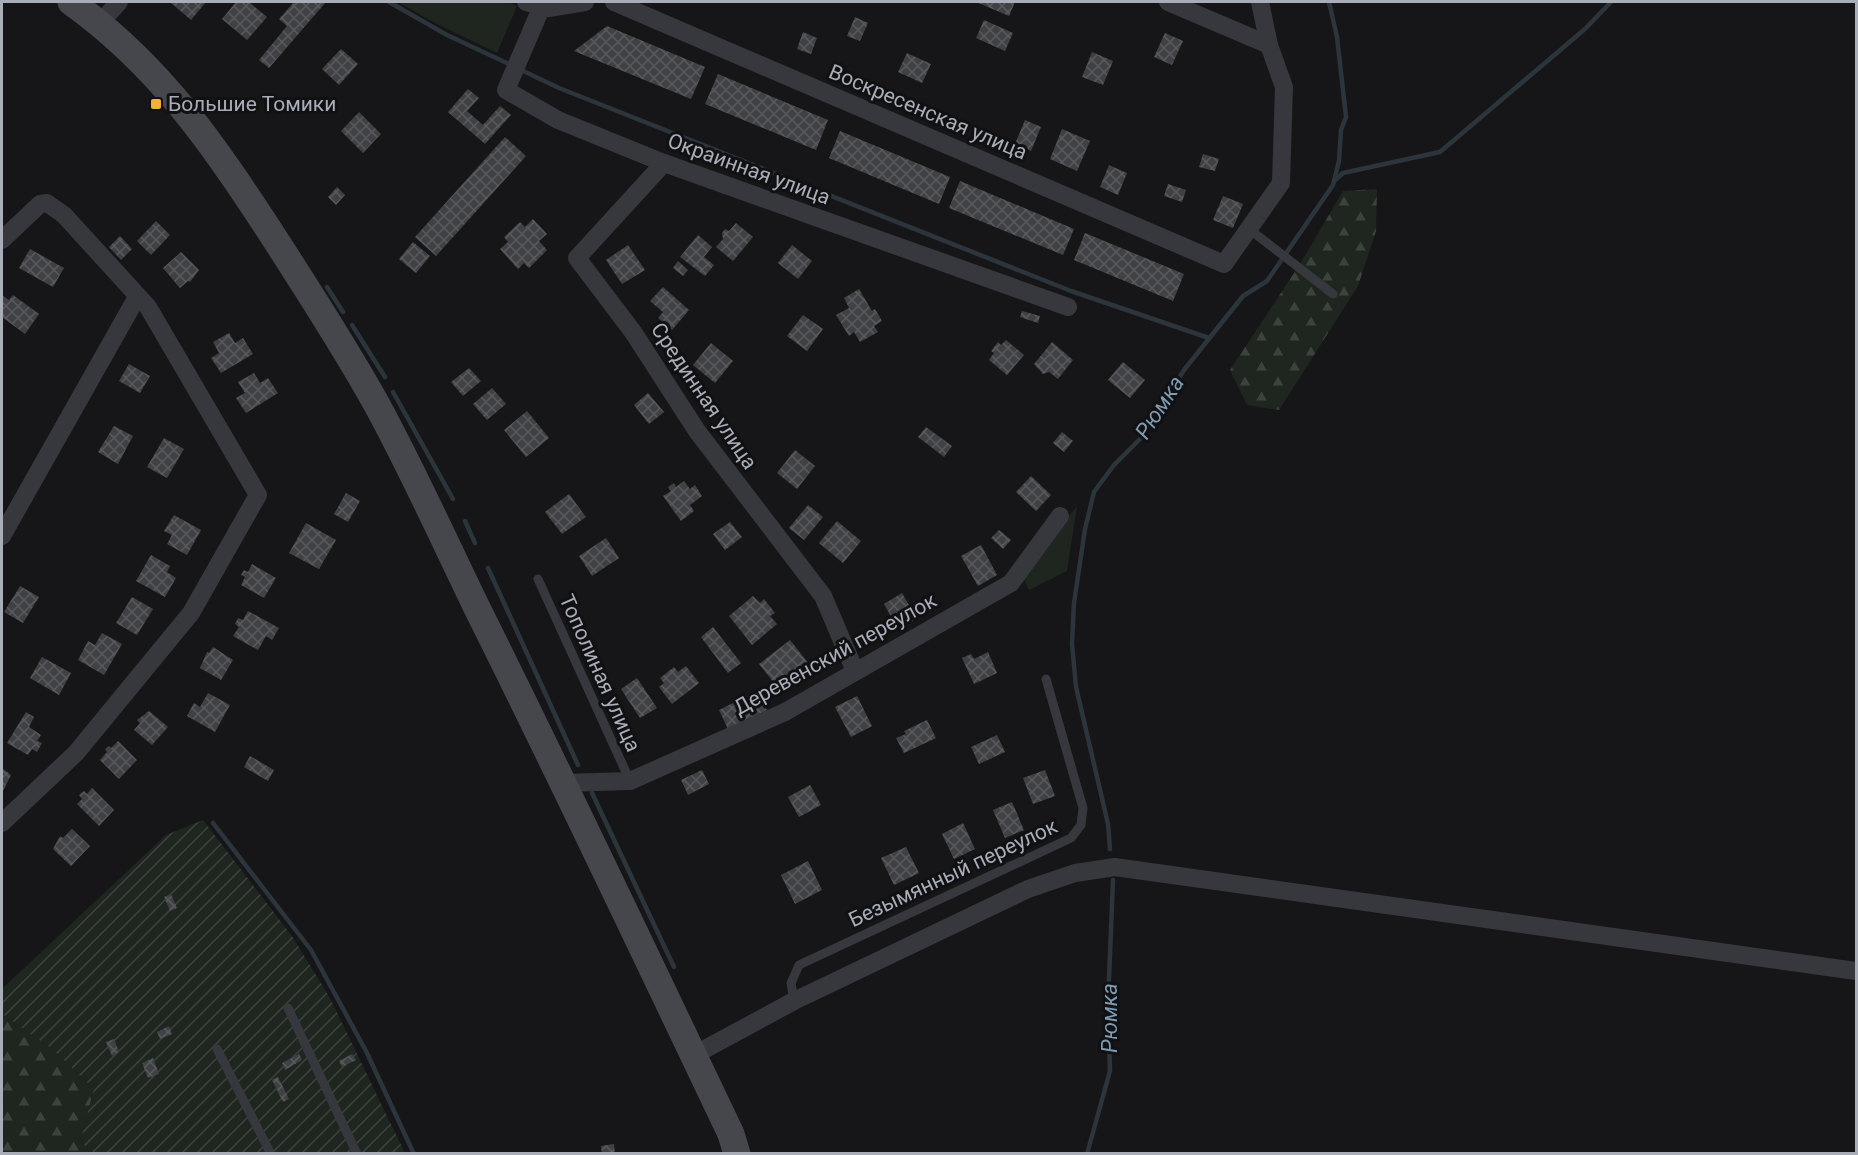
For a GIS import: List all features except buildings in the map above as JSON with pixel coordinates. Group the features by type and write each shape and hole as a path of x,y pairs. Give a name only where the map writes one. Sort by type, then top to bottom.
{"main road":[{"path":"71,2 100,22 138,57 180,102 233,173 336,333 384,418 564,783 731,1134 737,1154"}],"street":[{"path":"100,22 119,2"},
{"path":"534,4 549,8 585,2"},
{"name":"Воскресенская улица","path":"614,2 1224,264 1249,229"},
{"path":"1168,2 1269,45"},
{"path":"1249,229 1281,183 1284,87 1269,45 1260,2"},
{"name":"Окраинная улица","path":"534,4 506,90 558,120 664,163 1068,307"},
{"name":"Срединная улица","path":"664,163 578,258 633,332 697,431 823,596 855,671"},
{"path":"2,240 40,204 46,203 64,215 148,307 258,495 191,613 76,753 2,823"},
{"path":"2,536 137,297"},
{"name":"Деревенский переулок","path":"564,783 630,781 785,712 1011,583 1060,516"},
{"path":"694,1055 794,1001 1028,889 1075,873 1115,867 1857,971"}],"lane":[{"path":"1249,229 1333,294"},
{"name":"Тополиная улица","path":"538,579 630,781"},
{"name":"Безымянный переулок","path":"794,1001 791,983 799,965 1071,838 1081,825 1083,808 1046,679"},
{"path":"288,1008 357,1154"},
{"path":"217,1049 271,1154"}],"green space":[{"path":"398,2 509,2 517,6 497,53"},
{"path":"1377,189 1376,231 1358,286 1279,410 1247,405 1230,370 1300,264 1343,191"},
{"path":"1077,506 1067,571 1029,590 1022,576"},
{"path":"203,820 292,936 330,998 405,1153 94,1153 80,1142 94,1089 52,1049 2,1014 2,989 166,835"},
{"path":"2,1014 52,1049 94,1089 80,1142 94,1153 2,1153"}],"waterway":[{"path":"389,2 447,35 511,65"},
{"name":"Рюмка","path":"1110,849 1108,824 1076,687 1072,644 1074,603 1085,529 1094,492 1114,465 1140,439 1184,370 1243,296 1267,281 1333,185 1339,161 1341,130 1346,117 1337,37 1329,2"},
{"path":"1334,181 1343,173 1440,152 1585,29 1611,2"},
{"path":"519,69 559,88 1071,291 1209,338"},
{"path":"327,287 343,312"},
{"path":"352,325 385,377"},
{"path":"393,392 453,499"},
{"path":"465,521 475,543"},
{"path":"488,568 578,765"},
{"path":"592,793 674,967"},
{"path":"213,823 311,950 366,1051 414,1154"},
{"name":"Рюмка","path":"1087,1154 1110,1071 1108,1003 1113,880"}],"place":[{"name":"Большие Томики","path":"156,104"}]}
